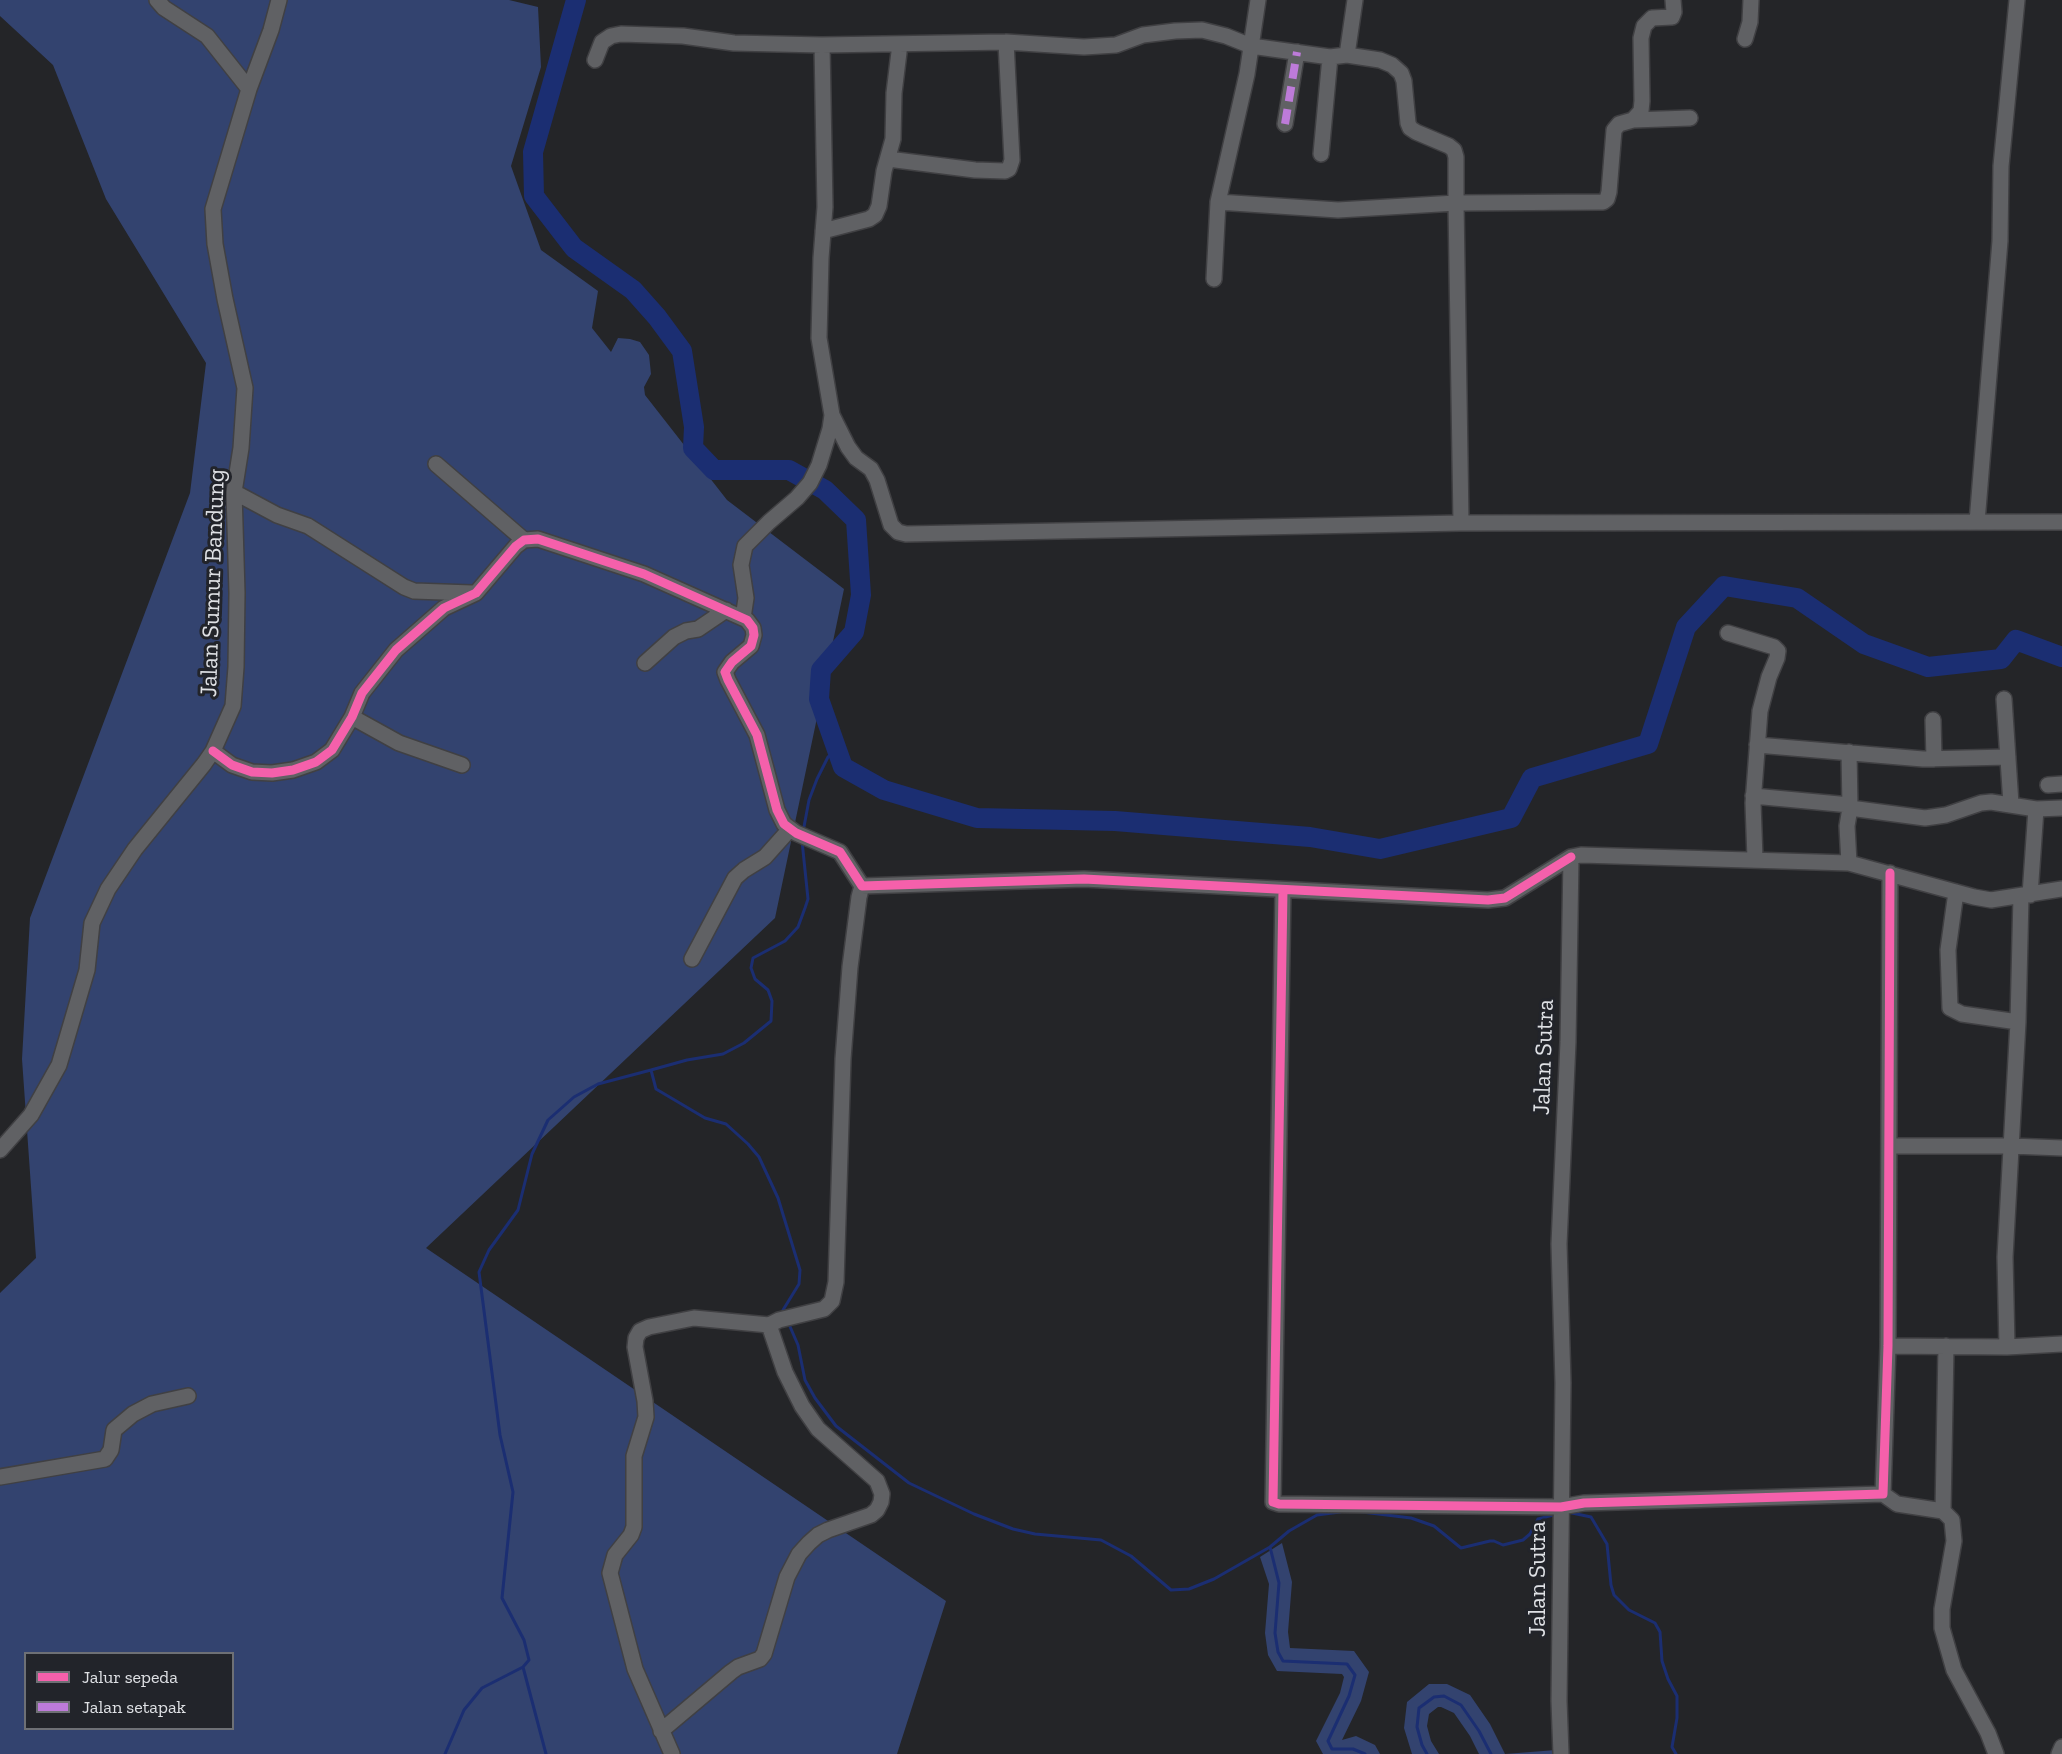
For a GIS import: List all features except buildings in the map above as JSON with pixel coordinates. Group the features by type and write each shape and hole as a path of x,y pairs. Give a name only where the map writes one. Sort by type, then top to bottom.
{"street":[{"path":"157,0 164,8 207,36 249,89"},
{"name":"Jalan Sumur Bandung","path":"0,1150 31,1115 59,1065 87,970 92,923 108,889 135,849 204,765 213,751 233,706 237,593 234,492 241,448 245,388 215,244 213,209 249,89 271,30 279,0"},
{"path":"1214,279 1218,202 1251,46 1258,0"},
{"path":"1347,55 1355,0"},
{"path":"1633,120 1641,111 1641,38 1644,26 1652,18 1672,17 1673,0"},
{"path":"1745,39 1750,22 1750,0"},
{"path":"1977,522 2000,240 2001,166 2017,0"},
{"path":"595,60 602,42 611,36 621,34 683,36 734,43 822,45 1006,42 1084,47 1116,45 1143,35 1202,30 1251,46 1330,57 1347,55 1380,60 1392,65 1401,73 1404,81 1410,128 1449,146 1454,150 1456,157 1461,524"},
{"path":"888,159 975,170 1005,171 1010,169 1012,159 1006,42"},
{"path":"823,231 861,223 875,214 879,206 892,140 894,93 900,44"},
{"path":"822,45 825,207 819,338 832,415 848,447 856,458 874,474 891,525 898,532 906,534 1461,524 2062,522"},
{"path":"1285,124 1297,52"},
{"path":"1321,154 1330,57"},
{"path":"1218,202 1338,210 1456,203 1603,202 1607,199 1609,192 1614,130 1619,124 1633,120 1690,118"},
{"path":"743,618 746,598 741,565 745,546 810,483 819,465 832,415"},
{"path":"436,464 524,540"},
{"path":"234,492 277,515 308,526 404,587 414,591 476,593"},
{"path":"213,751 232,765 252,772 272,773 293,770 316,762 332,750 352,717 362,693 396,650 444,608 476,593 516,546 524,540 538,539 644,574 743,618 753,628 751,646 732,662 725,672 757,735 777,810 784,824 840,852 862,886 850,967 843,1059 836,1282 832,1301 824,1309 780,1321 694,1318 649,1327 640,1331 636,1338 635,1347 646,1417 634,1456 634,1527 631,1535 615,1555 610,1573 635,1669 672,1754"},
{"path":"645,663 674,637 686,631 698,629 726,610"},
{"path":"1728,633 1774,647 1778,651 1768,677 1760,711 1753,796 1755,859"},
{"path":"2004,699 2011,804"},
{"path":"352,717 399,743 462,765"},
{"path":"1933,720 1934,759"},
{"path":"1757,745 1886,757 1934,759 2008,756"},
{"path":"1849,752 1850,806 1847,826 1849,862"},
{"path":"1753,796 1850,806 1925,818 1946,815 1980,803 2011,804 2036,809 2062,808"},
{"path":"2007,1347 2005,1257 2026,896 2036,809"},
{"path":"692,959 735,878 798,833"},
{"path":"862,886 1084,879 1488,900 1505,898 1571,857 1581,855 1849,862 1991,900 2062,889"},
{"name":"Jalan Sutra","path":"1561,1754 1559,1701 1563,1383 1559,1244 1568,1042 1571,857"},
{"path":"1883,1494 1888,1346 1890,873"},
{"path":"1283,890 1274,1502 1279,1504 1561,1512 1584,1503 1883,1494 1897,1504 1943,1511 1952,1521 1954,1528 1941,1619 1944,1636 1954,1670 1988,1733 1996,1754"},
{"path":"1956,892 1948,950 1950,1008 1962,1014 2018,1022"},
{"path":"1888,1146 2062,1148"},
{"path":"661,1731 738,1666 760,1659 764,1654 787,1577 809,1543 828,1530 871,1515 881,1502 882,1494 877,1481 818,1428 802,1406 785,1372 780,1321"},
{"path":"1888,1346 2007,1347 2062,1344"},
{"path":"1943,1511 1946,1346"},
{"path":"0,1477 105,1459 111,1450 114,1430 133,1414 152,1404 188,1396"},
{"path":"2059,1754 2062,1747"}],"shaded area":[{"path":"0,0 509,0 538,7 541,67 511,166 541,250 598,291 592,328 611,352 618,338 640,342 649,355 651,374 644,387 645,395 727,500 844,589 775,918 426,1248 946,1601 897,1754 0,1754 0,1293 36,1258 22,1059 30,918 190,493 206,363 106,199 53,65 0,16"},
{"path":"1282,1543 1292,1582 1288,1632 1290,1648 1354,1651 1369,1672 1361,1701 1342,1740 1356,1736 1375,1745 1380,1754 1323,1754 1316,1741 1340,1693 1344,1677 1342,1674 1277,1671 1268,1655 1265,1633 1269,1584 1260,1557"},
{"path":"1429,1684 1447,1684 1470,1695 1490,1724 1505,1754 1479,1754 1454,1713 1438,1707 1429,1714 1427,1726 1431,1741 1439,1754 1412,1754 1404,1728 1407,1702"},
{"path":"1556,1750 1556,1754 1505,1754"}],"waterway":[{"path":"576,0 533,152 534,196 574,248 633,290 657,317 682,351 694,427 693,448 714,470 789,470 825,490 856,520 861,595 854,632 821,670 819,699 843,767 884,790 977,818 1115,821 1310,837 1380,849 1511,818 1532,778 1648,744 1686,627 1724,586 1797,598 1864,644 1928,667 2001,659 2016,640 2062,657"},
{"path":"803,832 809,800 817,779 828,757 836,749"},
{"path":"784,1313 783,1310 799,1284 800,1270 778,1198 759,1157 726,1124 705,1118 656,1089 651,1070 687,1060 723,1054 744,1043 771,1021 772,1001 768,990 755,979 751,968 753,958 785,941 798,927 808,899 802,841"},
{"path":"445,1754 464,1710 482,1688 523,1667 529,1660 524,1640 502,1598 513,1492 500,1435 479,1272 489,1250 518,1210 532,1154 548,1120 574,1097 598,1084 651,1070"},
{"path":"788,1322 798,1345 805,1380 836,1426 909,1483 974,1514 1013,1529 1035,1534 1101,1540 1131,1556 1171,1590 1189,1589 1214,1579 1270,1547 1289,1531 1317,1515 1340,1512"},
{"path":"1362,1512 1411,1518 1434,1526 1461,1548 1490,1541 1503,1545 1523,1540 1530,1534 1538,1519 1557,1514"},
{"path":"1572,1513 1591,1517 1607,1544 1614,1595 1629,1610 1655,1623 1660,1632 1662,1661 1677,1696 1677,1718 1672,1747 1676,1754"},
{"path":"1270,1547 1279,1583 1275,1633 1278,1652 1283,1661 1347,1664 1355,1675 1349,1696 1328,1741 1332,1749 1353,1749 1365,1754"},
{"path":"523,1667 546,1754"},
{"path":"1427,1754 1417,1727 1419,1708 1434,1697 1444,1696 1461,1705 1491,1754"}],"marked path":[{"path":"1285,124 1297,52"}],"cycle path":[{"path":"213,751 232,765 252,772 272,773 293,770 316,762 332,750 352,717 362,693 396,650 444,608 476,593 516,546 524,540 538,539 644,574 747,620 753,628 751,646 732,662 725,672 757,735 777,810 784,824 796,833 840,852 862,886 1084,879 1488,900 1505,898 1571,857"},
{"path":"1283,890 1273,1502 1279,1504 1561,1507 1584,1503 1883,1494 1888,1346 1890,873"}]}
